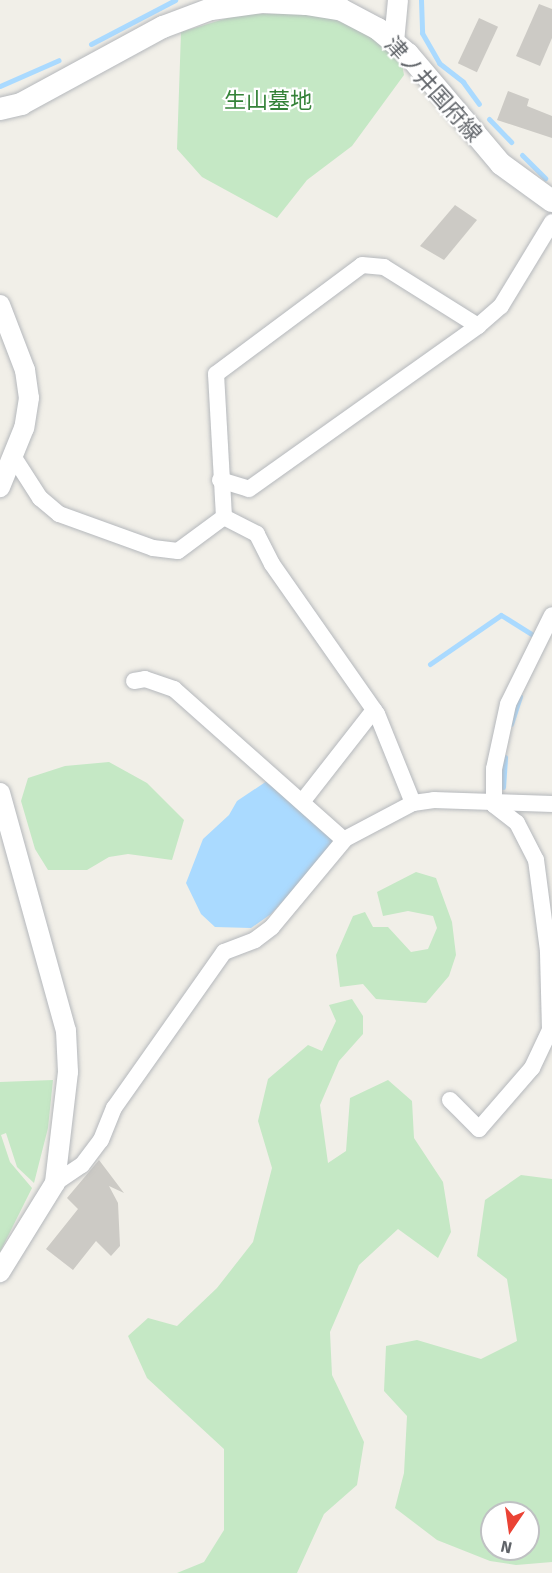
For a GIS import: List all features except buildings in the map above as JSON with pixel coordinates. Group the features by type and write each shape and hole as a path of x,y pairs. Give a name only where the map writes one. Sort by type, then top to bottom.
{"main road":[{"name":"津ノ井国府線","path":"0,109 21,104 163,27 210,9 262,2 324,7 368,22 394,42 501,164 552,201"}],"street":[{"path":"394,42 398,0"},
{"path":"220,480 249,489 478,326 501,306 552,222"},
{"path":"224,518 220,480 223,460 216,374 363,266 384,267 478,326"},
{"path":"0,305 26,370 29,398 13,456 0,487"},
{"path":"13,456 40,498 59,514 165,550 178,551 224,518"},
{"path":"224,518 257,534 272,564 374,710 413,803"},
{"path":"155,565 165,550"},
{"path":"494,805 501,722 520,674 552,615"},
{"path":"134,681 145,679 174,689 344,840"},
{"path":"302,802 374,710"},
{"path":"0,793 66,1031 68,1077 55,1183"},
{"path":"0,1272 55,1183 82,1165 101,1140 114,1108 224,952 255,940 272,927 344,840 413,803 434,800 494,805 552,804"},
{"path":"450,1100 479,1129 544,1050 550,1025 547,896 527,837 517,823 494,805"}],"green space":[{"name":"生山墓地","path":"320,13 370,35 401,59 404,75 352,146 307,180 277,218 202,177 177,149 181,32 241,14"},
{"path":"109,762 147,783 184,820 172,860 128,854 109,857 87,870 48,870 35,849 21,801 28,778 65,766"},
{"path":"416,872 436,878 452,922 456,955 449,976 426,1003 376,999 363,984 340,987 336,955 353,916 365,912 373,927 388,927 411,952 428,949 437,928 433,916 408,911 383,916 377,892"},
{"path":"352,999 363,1016 363,1034 339,1061 320,1105 328,1163 346,1151 350,1098 388,1080 412,1101 414,1138 443,1182 451,1232 438,1258 398,1229 359,1265 330,1332 332,1375 364,1442 357,1485 324,1514 297,1573 177,1573 204,1562 224,1530 224,1449 147,1378 128,1336 148,1318 177,1326 217,1288 253,1242 272,1168 258,1121 268,1079 308,1045 322,1051 336,1021 329,1005"},
{"path":"53,1080 48,1128 34,1183 17,1167 6,1133 1,1135 10,1162 32,1188 0,1252 0,1082"},
{"path":"521,1175 552,1179 552,1562 516,1565 490,1561 540,1561 540,1501 480,1501 480,1557 437,1540 395,1508 404,1473 407,1416 384,1391 386,1346 417,1340 481,1359 517,1341 507,1279 477,1256 485,1200"}],"water":[{"path":"267,781 338,843 271,914 251,928 215,927 201,914 186,883 203,839 229,815 237,801"}],"waterway":[{"path":"91,44 175,0"},
{"path":"421,0 422,33 439,63 463,82 479,104"},
{"path":"0,86 59,60"},
{"path":"489,119 511,142"},
{"path":"522,155 545,178"},
{"path":"430,664 501,615 533,635"},
{"path":"511,724 520,696"},
{"path":"503,787 505,757"}]}
